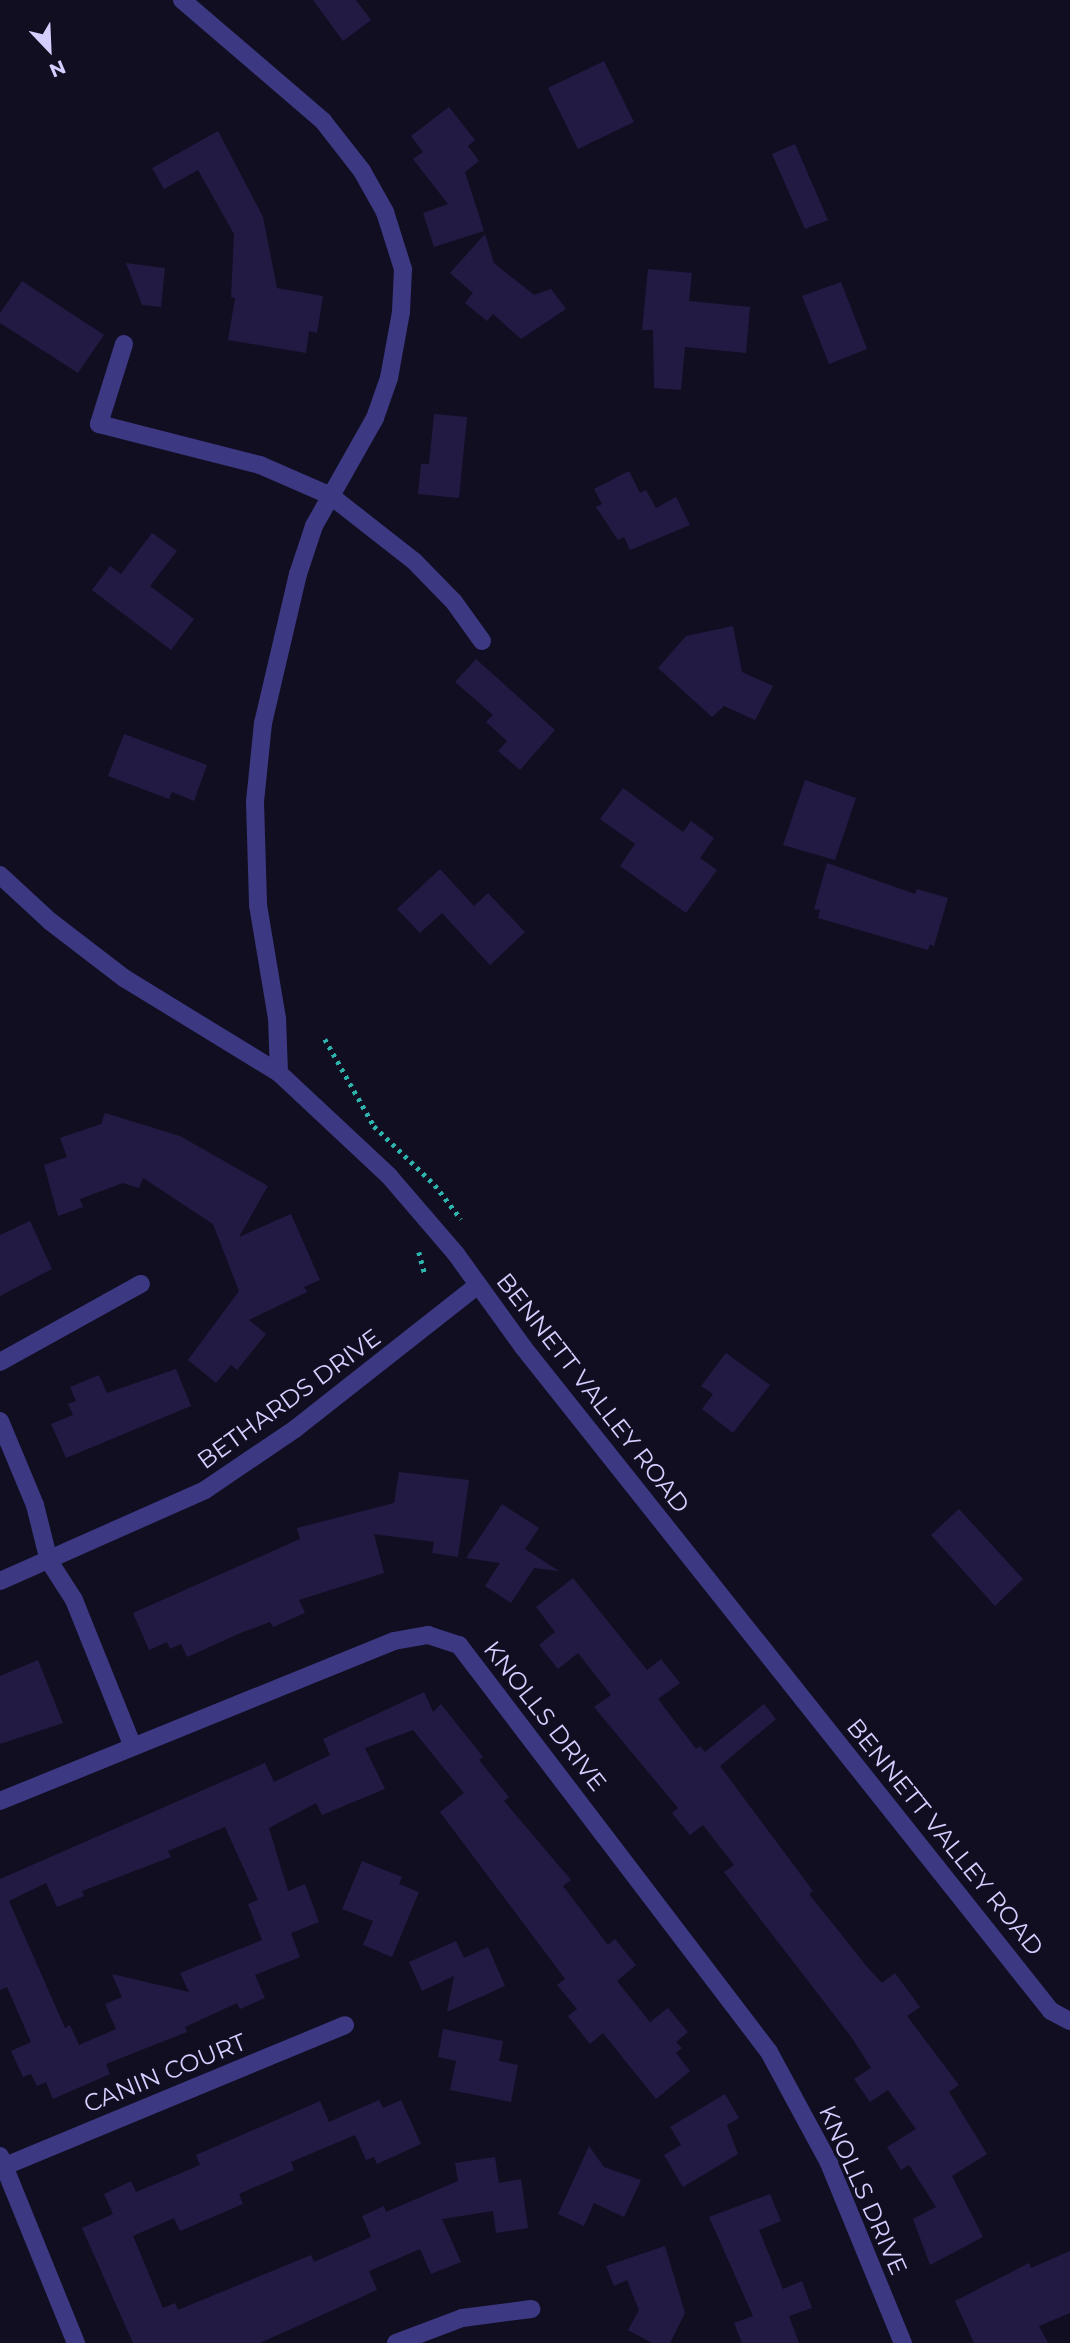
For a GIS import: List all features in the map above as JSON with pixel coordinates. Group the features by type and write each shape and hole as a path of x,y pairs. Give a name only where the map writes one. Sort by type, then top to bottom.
{"street":[{"path":"184,1 323,121 362,171 385,212 403,270 401,312 389,378 375,418 314,526 298,574 263,723 255,802 258,905 277,1018 279,1073"},
{"path":"124,344 99,424 261,464 331,496 414,561 454,602 482,641"},
{"name":"BENNETT VALLEY ROAD","path":"0,875 51,922 124,978 279,1073 388,1176 1051,2011 1070,2021"},
{"path":"0,1362 141,1284"},
{"name":"BETHARDS DRIVE","path":"0,1581 205,1490 295,1430 478,1286"},
{"path":"0,1421 35,1505 49,1561 74,1600 132,1744"},
{"name":"KNOLLS DRIVE","path":"0,1801 132,1744 394,1641 428,1635 459,1645 769,2052 829,2162 904,2343"},
{"name":"CANIN COURT","path":"2,2161 345,2025"},
{"path":"2,2161 76,2343"},
{"path":"396,2343 463,2318 531,2308"}],"path":[{"path":"325,1039 373,1126 435,1185 461,1219"},
{"path":"419,1252 425,1274"}],"building":[{"path":"313,0 356,0 371,20 343,41"},
{"path":"604,61 634,122 578,149 548,88"},
{"path":"449,107 475,140 468,146 479,161 465,172 484,231 434,247 423,213 448,204 413,159 423,152 411,136"},
{"path":"218,131 263,217 277,288 323,296 317,333 309,331 306,353 228,340 235,298 231,297 234,234 198,170 164,189 152,168"},
{"path":"795,144 828,220 805,229 772,154"},
{"path":"485,234 494,263 534,295 551,289 566,309 521,339 493,314 487,321 465,303 473,293 450,273"},
{"path":"126,263 165,268 161,307 142,305"},
{"path":"648,269 692,273 689,301 750,307 746,353 685,347 681,390 654,388 653,330 642,330"},
{"path":"22,281 104,335 78,373 0,323 0,313"},
{"path":"841,282 867,349 829,364 802,296"},
{"path":"434,414 467,417 459,498 418,494 421,464 429,464"},
{"path":"629,471 640,493 646,490 656,508 676,497 690,525 630,550 624,537 618,540 596,507 602,504 594,489"},
{"path":"152,533 177,551 150,586 194,619 171,650 92,590 110,566 121,574"},
{"path":"733,626 742,672 773,686 755,720 724,706 712,717 658,668 686,636"},
{"path":"476,659 555,730 520,770 498,751 507,741 486,722 493,715 455,682"},
{"path":"124,734 207,765 194,801 172,792 169,799 108,776"},
{"path":"805,780 856,798 835,860 783,845"},
{"path":"623,788 683,832 691,821 714,838 700,858 717,870 686,913 620,866 635,844 600,819"},
{"path":"827,863 915,894 917,889 948,898 934,946 930,944 928,950 818,918 820,910 814,909"},
{"path":"440,869 474,906 488,893 525,932 490,965 442,913 420,933 397,909"},
{"path":"105,1113 180,1136 268,1186 239,1237 291,1214 320,1280 304,1287 307,1292 249,1320 266,1334 237,1370 231,1365 216,1383 188,1360 239,1291 213,1224 143,1178 139,1188 123,1183 80,1199 83,1207 58,1216 44,1165 67,1157 60,1138 101,1124"},
{"path":"30,1221 52,1269 0,1296 0,1235"},
{"path":"726,1353 770,1385 733,1433 702,1409 713,1394 701,1386"},
{"path":"176,1369 191,1406 66,1458 51,1424 73,1415 68,1404 76,1401 70,1387 99,1375 107,1393"},
{"path":"399,1472 469,1480 458,1557 432,1553 434,1542 374,1534 384,1573 299,1600 305,1613 273,1627 270,1622 243,1632 187,1657 181,1644 170,1649 167,1642 149,1650 133,1613 300,1539 297,1528 394,1503"},
{"path":"502,1504 539,1528 525,1549 559,1571 534,1568 511,1603 485,1586 500,1563 466,1558"},
{"path":"959,1509 1023,1579 995,1606 931,1535"},
{"path":"573,1578 647,1670 661,1659 680,1683 658,1699 696,1749 700,1746 705,1752 764,1704 776,1719 720,1766 813,1891 809,1894 868,1968 882,1983 895,1973 920,2007 907,2016 959,2085 949,2092 987,2154 952,2176 983,2237 930,2265 913,2219 936,2207 909,2165 901,2170 887,2147 916,2129 888,2090 870,2102 854,2079 871,2068 852,2038 724,1872 734,1865 703,1825 690,1835 672,1813 678,1808 594,1707 611,1695 578,1653 558,1669 539,1645 555,1632 536,1607"},
{"path":"38,1660 63,1723 0,1744 0,1676"},
{"path":"424,1692 433,1712 441,1704 483,1757 479,1760 509,1797 504,1801 571,1880 563,1886 608,1945 615,1939 636,1965 617,1981 650,2022 668,2008 688,2032 676,2042 682,2048 676,2053 690,2071 656,2099 603,2033 590,2044 568,2016 577,2009 557,1985 565,1979 440,1812 464,1793 413,1730 365,1748 385,1789 322,1815 316,1803 269,1828 288,1891 305,1884 319,1922 291,1933 300,1957 255,1975 265,1998 240,2009 237,2003 185,2027 187,2032 106,2064 110,2074 53,2099 46,2082 37,2086 31,2074 23,2077 11,2051 31,2042 7,1987 0,1990 0,1879 265,1763 274,1782 330,1755 323,1739","holes":["225,1827 258,1900 248,1904 262,1940 180,1973 189,1992 112,1974 122,1997 105,2004 116,2029 79,2045 70,2025 65,2028 9,1901 46,1883 57,1907 84,1896 82,1891 171,1857 168,1851"]},
{"path":"362,1861 402,1877 399,1884 419,1892 392,1957 363,1945 373,1921 342,1909"},
{"path":"456,1941 464,1958 488,1947 505,1986 447,2012 454,1976 422,1991 409,1962"},
{"path":"443,2029 503,2041 499,2061 518,2065 511,2102 450,2090 456,2061 438,2057"},
{"path":"725,2094 739,2118 727,2125 738,2154 683,2187 664,2155 681,2145 670,2127"},
{"path":"379,2100 383,2108 401,2100 421,2144 377,2164 374,2157 366,2160 355,2135 291,2162 294,2170 239,2194 243,2204 180,2231 174,2218 133,2236 163,2308 175,2303 178,2310 311,2255 314,2262 371,2237 362,2216 384,2206 386,2212 458,2181 455,2163 495,2157 499,2183 521,2179 528,2228 496,2233 493,2211 442,2219 461,2262 431,2274 420,2249 369,2271 377,2290 260,2343 133,2343 82,2228 113,2214 104,2194 131,2181 136,2192 200,2165 196,2155 320,2101 329,2122"},
{"path":"589,2146 604,2167 641,2180 624,2217 594,2203 584,2226 558,2214"},
{"path":"770,2194 781,2221 759,2230 783,2289 802,2281 812,2308 789,2316 799,2343 742,2343 734,2323 753,2316 709,2217"},
{"path":"665,2246 685,2313 670,2343 652,2343 628,2330 639,2310 627,2280 614,2286 606,2266"},
{"path":"1070,2251 1070,2313 1039,2326 1048,2343 974,2343 955,2301 1029,2263 1031,2268"}]}
